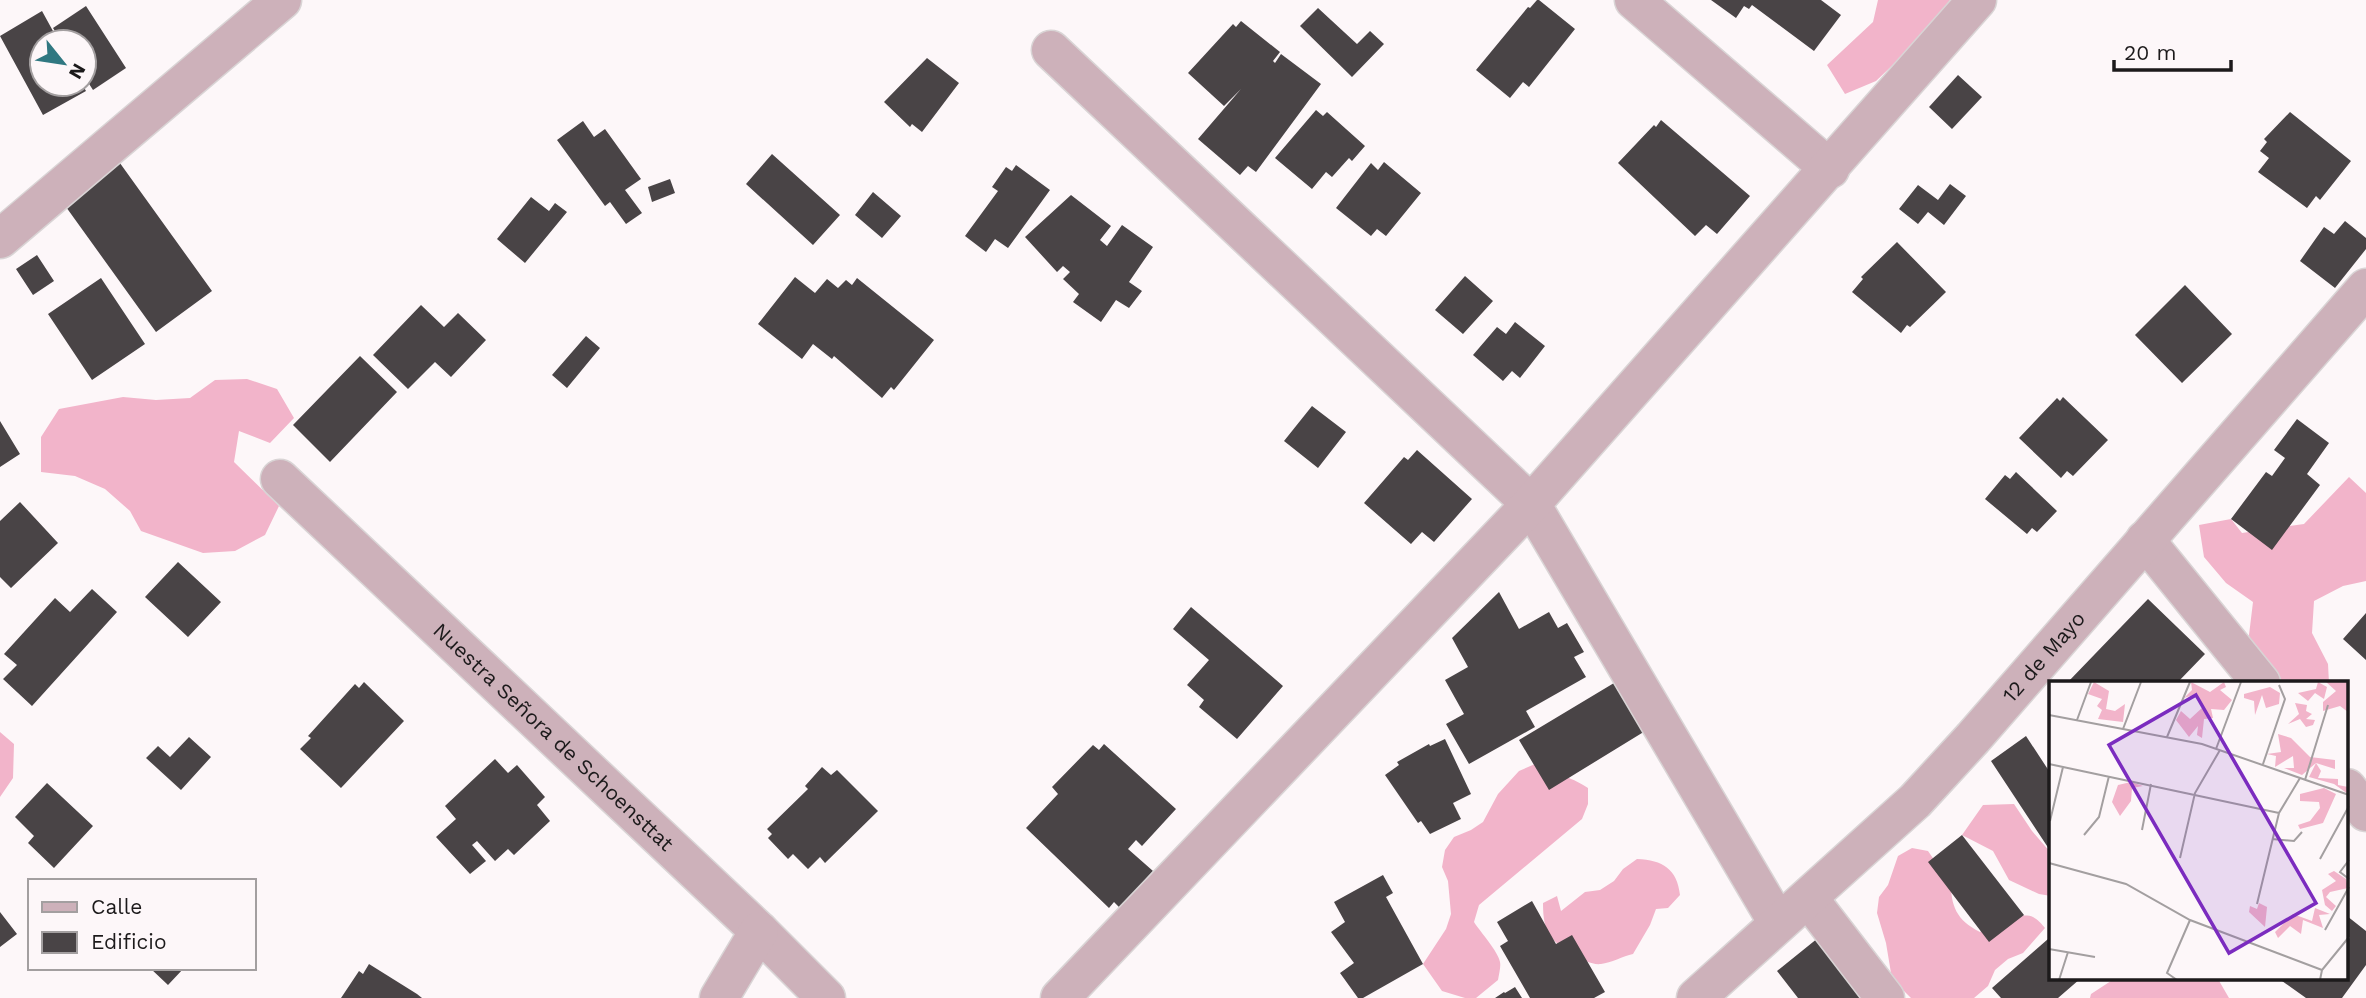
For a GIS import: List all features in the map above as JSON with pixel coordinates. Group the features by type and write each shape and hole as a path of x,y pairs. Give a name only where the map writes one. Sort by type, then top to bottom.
{"street":[{"path":"0,239 282,0"},
{"path":"1634,0 1830,169"},
{"path":"1060,998 1531,503 1830,169 1977,0"},
{"path":"1051,50 1531,503 1778,923"},
{"name":"12 de Mayo","path":"1696,998 1778,923 1809,899 1923,792 2366,288"},
{"name":"Nuestra Señora de Schoensttat","path":"280,480 827,998"},
{"path":"2145,540 2259,681"},
{"path":"2348,789 2366,811"},
{"path":"1809,899 1885,998"},
{"path":"719,998 759,931"}],"shaded area":[{"path":"1878,0 1950,0 1928,38 1901,57 1876,81 1845,94 1827,65 1873,22"},
{"path":"247,379 277,389 294,418 270,443 239,431 234,462 279,506 265,535 235,551 203,553 141,531 130,511 105,489 75,476 41,472 41,437 59,409 123,397 156,400 190,398 215,380"},
{"path":"2349,477 2366,493 2366,581 2343,586 2314,601 2312,633 2328,664 2329,681 2272,681 2254,667 2249,635 2253,602 2226,583 2204,557 2199,525 2231,519 2242,533 2304,524"},
{"path":"0,732 14,744 13,778 0,797"},
{"path":"1535,764 1588,788 1588,804 1582,819 1479,905 1474,922 1499,958 1498,980 1476,998 1465,998 1442,991 1423,964 1446,929 1451,914 1448,881 1442,867 1445,850 1454,837 1483,822 1498,794 1519,771"},
{"path":"2014,804 2049,851 2049,896 2009,880 1993,851 1962,835 1983,805"},
{"path":"1912,848 1928,851 1937,864 1951,875 1951,894 1955,909 1971,927 1980,932 2006,920 2027,916 2036,919 2045,928 2023,953 2008,959 1995,970 1988,986 1974,998 1911,998 1892,979 1886,943 1877,913 1879,897 1888,885 1898,856"},
{"path":"1637,859 1654,861 1672,872 1680,895 1668,908 1656,909 1633,954 1594,964 1559,945 1544,922 1543,903 1557,896 1561,911 1585,892 1600,890 1614,881 1623,869"},
{"path":"2111,981 2219,981 2229,998 2090,998 2091,994"}],"building":[{"path":"1537,0 1575,29 1529,87 1523,82 1510,98 1476,70 1528,7"},
{"path":"1711,0 1821,0 1841,15 1814,51 1752,5 1749,9 1744,6 1736,18"},
{"path":"86,6 126,68 98,87 98,28 53,28"},
{"path":"1318,8 1357,44 1370,31 1384,44 1352,77 1300,26"},
{"path":"42,11 51,28 28,28 28,87 0,36"},
{"path":"1241,21 1280,52 1273,61 1275,63 1281,54 1321,84 1256,172 1248,166 1240,175 1198,139 1241,89 1224,106 1188,73 1233,24 1236,27"},
{"path":"927,58 959,83 922,132 912,124 910,127 884,102"},
{"path":"1958,75 1982,97 1952,129 1929,107"},
{"path":"34,98 73,98 43,115"},
{"path":"1316,110 1323,116 1327,112 1365,146 1352,161 1349,158 1332,177 1326,172 1312,189 1275,158"},
{"path":"2290,112 2351,161 2320,200 2316,196 2307,208 2258,172 2269,158 2260,151 2267,142 2264,139"},
{"path":"1661,120 1750,196 1717,234 1706,225 1695,236 1618,163"},
{"path":"583,121 594,137 605,129 641,179 625,190 642,213 626,224 610,202 605,206 557,140"},
{"path":"772,154 840,215 813,245 746,184"},
{"path":"117,159 212,291 156,332 61,200"},
{"path":"1384,162 1421,193 1386,236 1377,229 1371,236 1336,208 1371,163 1378,170"},
{"path":"1016,165 1050,190 1008,248 995,239 986,252 965,236 998,191 992,187 1006,167 1012,171"},
{"path":"670,179 675,193 652,202 648,187"},
{"path":"1950,184 1966,196 1944,225 1928,212 1918,224 1899,209 1918,185 1938,200"},
{"path":"873,192 901,216 882,238 855,215"},
{"path":"1071,195 1111,226 1100,240 1107,246 1122,225 1153,247 1129,282 1142,291 1129,308 1116,300 1101,322 1073,302 1079,294 1063,279 1070,272 1063,266 1057,272 1025,237"},
{"path":"531,197 549,211 555,203 567,212 525,263 497,239"},
{"path":"2345,221 2366,238 2366,249 2335,288 2300,261 2324,227 2334,234"},
{"path":"1897,242 1946,292 1901,333 1852,292 1863,279 1861,277"},
{"path":"37,255 54,281 33,295 16,269"},
{"path":"1465,276 1493,301 1463,334 1435,310"},
{"path":"795,277 815,293 827,279 838,288 846,280 852,285 857,278 934,340 894,390 891,387 882,398 834,356 832,359 813,344 802,359 758,324"},
{"path":"101,278 145,344 92,380 48,314"},
{"path":"2185,285 2232,334 2182,383 2135,335"},
{"path":"421,305 444,327 458,313 486,340 451,377 435,362 408,389 373,355"},
{"path":"1515,322 1545,346 1520,378 1512,371 1503,381 1473,355 1497,327 1506,334"},
{"path":"586,336 600,348 567,388 552,375"},
{"path":"360,356 397,392 330,462 293,425"},
{"path":"2063,397 2108,440 2073,476 2067,471 2061,478 2019,438 2057,398 2060,401"},
{"path":"1312,406 1346,432 1318,468 1284,441"},
{"path":"2297,419 2329,443 2307,474 2320,485 2272,550 2231,519 2266,472 2272,476 2285,458 2274,450"},
{"path":"0,421 20,454 0,467"},
{"path":"1417,450 1472,499 1434,542 1422,532 1411,544 1364,503 1404,457 1408,460"},
{"path":"2016,472 2057,511 2037,532 2032,528 2027,534 1985,499 2005,475 2010,479"},
{"path":"20,502 58,543 11,588 0,577 0,521"},
{"path":"178,562 221,602 188,637 145,597"},
{"path":"92,589 117,612 32,706 3,679 17,665 4,654 55,598 70,612"},
{"path":"1499,592 1519,629 1549,612 1558,628 1567,623 1584,652 1574,657 1586,677 1526,711 1535,727 1469,764 1446,724 1464,714 1445,680 1468,667 1452,638"},
{"path":"2148,599 2205,654 2179,681 2069,681"},
{"path":"1191,607 1283,686 1237,739 1199,707 1204,700 1187,685 1209,660 1173,629"},
{"path":"2366,613 2366,660 2343,639"},
{"path":"364,682 404,721 341,788 300,749 311,738 308,736 355,684 359,688"},
{"path":"1614,683 1618,691 1631,684 1655,725 1549,790 1519,740"},
{"path":"2026,736 2049,771 2049,849 1991,761"},
{"path":"189,737 211,757 181,790 146,758 158,746 170,757"},
{"path":"1445,739 1471,794 1453,803 1461,819 1430,834 1421,821 1418,823 1385,775 1399,765 1397,762 1429,744 1430,746"},
{"path":"1104,744 1176,809 1142,846 1136,840 1128,849 1153,871 1120,908 1114,902 1109,908 1026,828 1058,794 1052,787 1093,745 1099,750"},
{"path":"495,759 508,773 517,765 545,797 537,805 550,821 514,855 508,849 495,861 477,841 472,845 486,861 470,874 436,837 456,819 445,806"},
{"path":"822,767 831,775 837,770 878,811 825,863 820,857 808,869 793,854 788,859 768,838 772,834 767,829 808,789 805,786"},
{"path":"47,783 93,826 54,868 28,843 34,836 15,817"},
{"path":"1962,835 2024,915 1989,942 1928,862"},
{"path":"1383,875 1393,893 1386,897 1423,964 1363,998 1358,998 1340,973 1354,963 1331,932 1345,922 1334,902"},
{"path":"1532,901 1556,944 1572,935 1605,992 1594,998 1530,998 1500,946 1508,941 1497,922"},
{"path":"0,912 17,934 0,947"},
{"path":"2348,917 2366,931 2366,965 2342,998 2306,998 2282,981 2348,981"},
{"path":"1818,938 1864,994 1859,998 1798,998 1777,971"},
{"path":"2048,939 2049,981 2078,981 2058,998 2001,998 1992,988"},
{"path":"369,964 422,998 341,998 359,971 363,974"},
{"path":"152,970 182,970 168,985"},
{"path":"1515,987 1522,998 1495,998 1504,992"}]}
